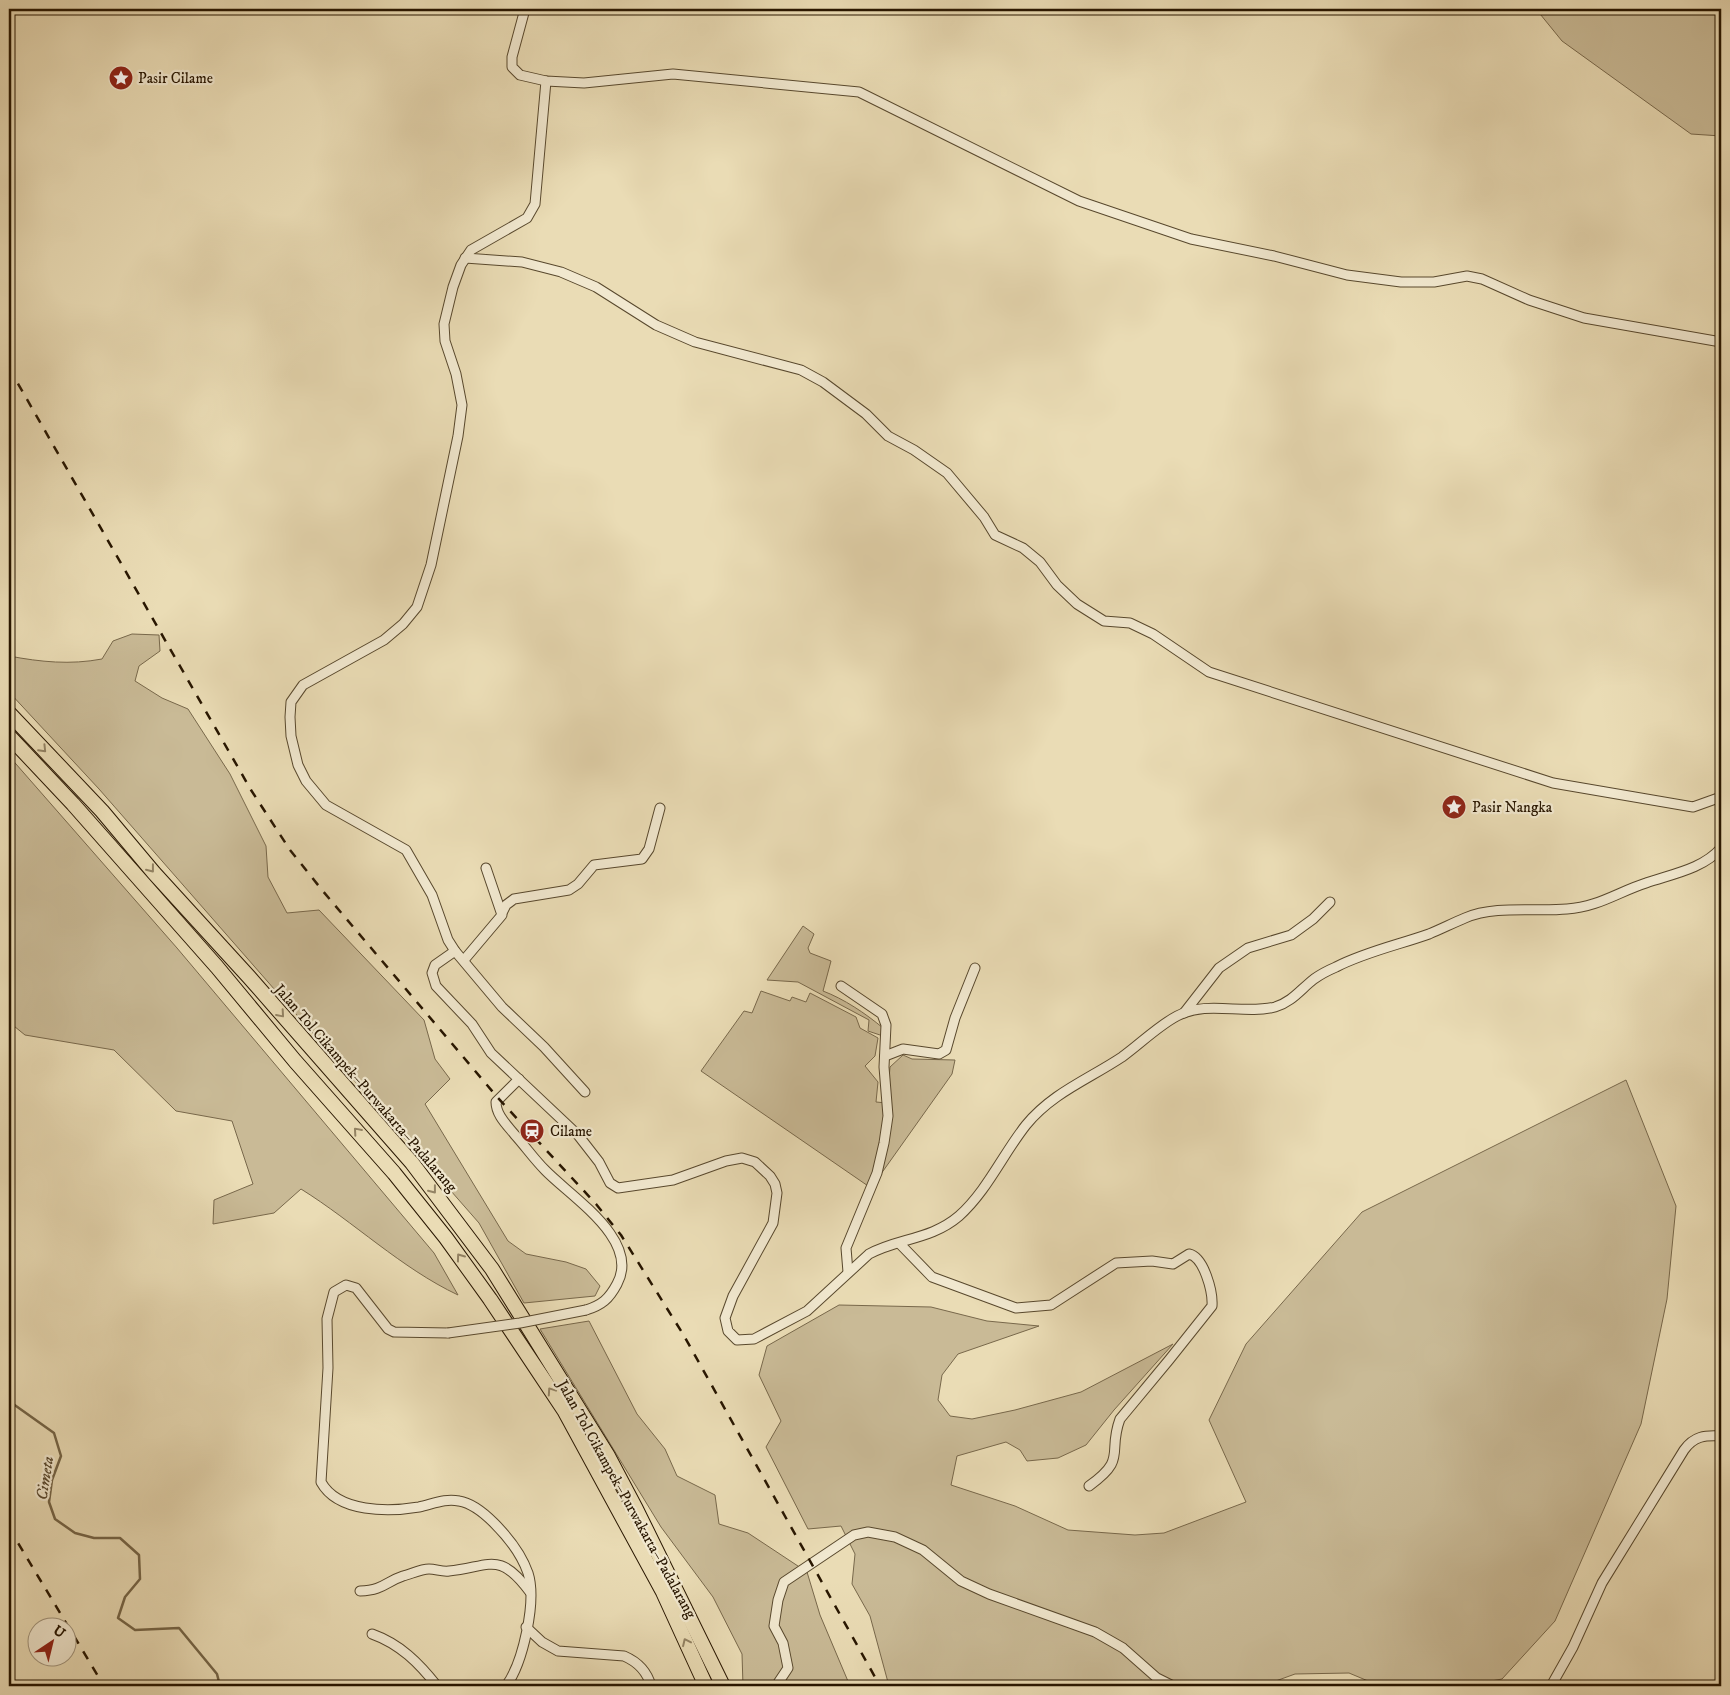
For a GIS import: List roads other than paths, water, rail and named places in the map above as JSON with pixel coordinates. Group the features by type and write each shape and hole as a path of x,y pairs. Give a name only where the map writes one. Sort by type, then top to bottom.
{"highway":[{"name":"Jalan Tol Cikampek–Purwakarta–Padalarang","path":"9,713 102,811 154,873 406,1156 492,1269 608,1456 723,1686"},
{"name":"Jalan Tol Cikampek–Purwakarta–Padalarang","path":"9,736 73,804 217,967 295,1061 394,1173 446,1238 490,1299 564,1410 663,1592 706,1686"}],"street":[{"path":"525,9 512,57 512,67 520,75 546,80 584,82 673,74 859,92 1079,201 1191,239 1274,256 1347,274 1401,282 1434,282 1467,276 1482,279 1529,300 1584,318 1721,342"},
{"path":"546,80 535,204 532,213 521,222 475,247 465,258 454,287 444,324 444,341 460,391 462,405 459,428 430,565 416,607 403,624 384,640 303,685 291,702 290,717 291,736 298,765 306,781 326,805 406,850 432,895 448,940 455,951 502,1007 544,1046 585,1092"},
{"path":"465,258 522,262 561,272 596,287 656,325 695,342 801,370 823,382 866,414 888,436 914,450 946,473 984,517 995,535 1023,548 1040,562 1057,585 1077,604 1104,621 1130,623 1153,634 1209,672 1553,783 1693,807 1721,798"},
{"path":"464,960 501,918 502,912 514,899 574,887 594,865 642,859 650,849 660,808"},
{"path":"455,951 435,965 432,980 472,1024 490,1053 578,1135 615,1187 673,1180 726,1161 742,1158 755,1162 770,1176 777,1192 776,1215 727,1310 726,1324 734,1338 744,1340 754,1339 807,1311 861,1260 879,1248 900,1244 946,1226 959,1216 979,1193 1026,1125 1050,1100 1120,1058 1177,1016 1196,1010 1247,1010 1275,1007 1292,999 1314,979 1337,966 1430,933 1469,916 1487,912 1571,909 1601,903 1643,884 1704,862 1721,848"},
{"path":"486,868 496,900 502,912"},
{"path":"1184,1013 1219,968 1248,948 1291,935 1313,919 1330,902"},
{"path":"885,1056 902,1049 938,1054 946,1050 955,1018 975,968"},
{"path":"841,986 878,1011 885,1018 888,1116 877,1173 846,1248 848,1272"},
{"path":"506,1686 520,1655 526,1627 530,1592 528,1574 510,1539 488,1518 468,1503 444,1500 399,1510 362,1507 340,1499 322,1482 328,1368 327,1319 334,1292 346,1285 356,1288 388,1329 394,1332 448,1332 520,1323 586,1310 605,1302 620,1278 623,1270 619,1247 587,1207 545,1170 500,1116 496,1102 520,1079"},
{"path":"900,1244 932,1277 1016,1308 1051,1305 1116,1263 1152,1261 1173,1264 1189,1254 1196,1258 1204,1269 1210,1287 1212,1306 1170,1360 1120,1419 1116,1429 1116,1454 1113,1464 1104,1475 1089,1486"},
{"path":"1551,1686 1573,1646 1602,1583 1690,1440 1698,1437 1721,1436"},
{"path":"776,1686 780,1685 788,1668 783,1643 774,1626 778,1600 784,1582 854,1535 868,1532 895,1537 923,1550 961,1581 989,1594 1095,1632 1123,1648 1157,1678 1173,1686"},
{"path":"360,1591 386,1586 399,1578 429,1569 448,1571 488,1564 510,1570 520,1578 530,1592"},
{"path":"526,1627 542,1642 558,1651 624,1656 633,1660 644,1670 651,1686"},
{"path":"372,1634 384,1639 418,1662 436,1686"},
{"path":"748,1686 757,1686"}],"waterway":[{"name":"Cimeta","path":"9,1401 54,1433 61,1456 52,1480 49,1502 55,1519 75,1533 94,1538 120,1538 139,1555 140,1579 125,1597 118,1618 135,1630 179,1628 217,1674 220,1686"}],"railway":[{"path":"9,368 251,790 290,850 498,1098 596,1204 621,1235 683,1334 880,1686"},
{"path":"9,1528 104,1686"}],"place":[{"name":"Pasir Cilame","path":"121,78"},
{"name":"Pasir Nangka","path":"1454,807"},
{"name":"Cilame","path":"532,1131"}]}
